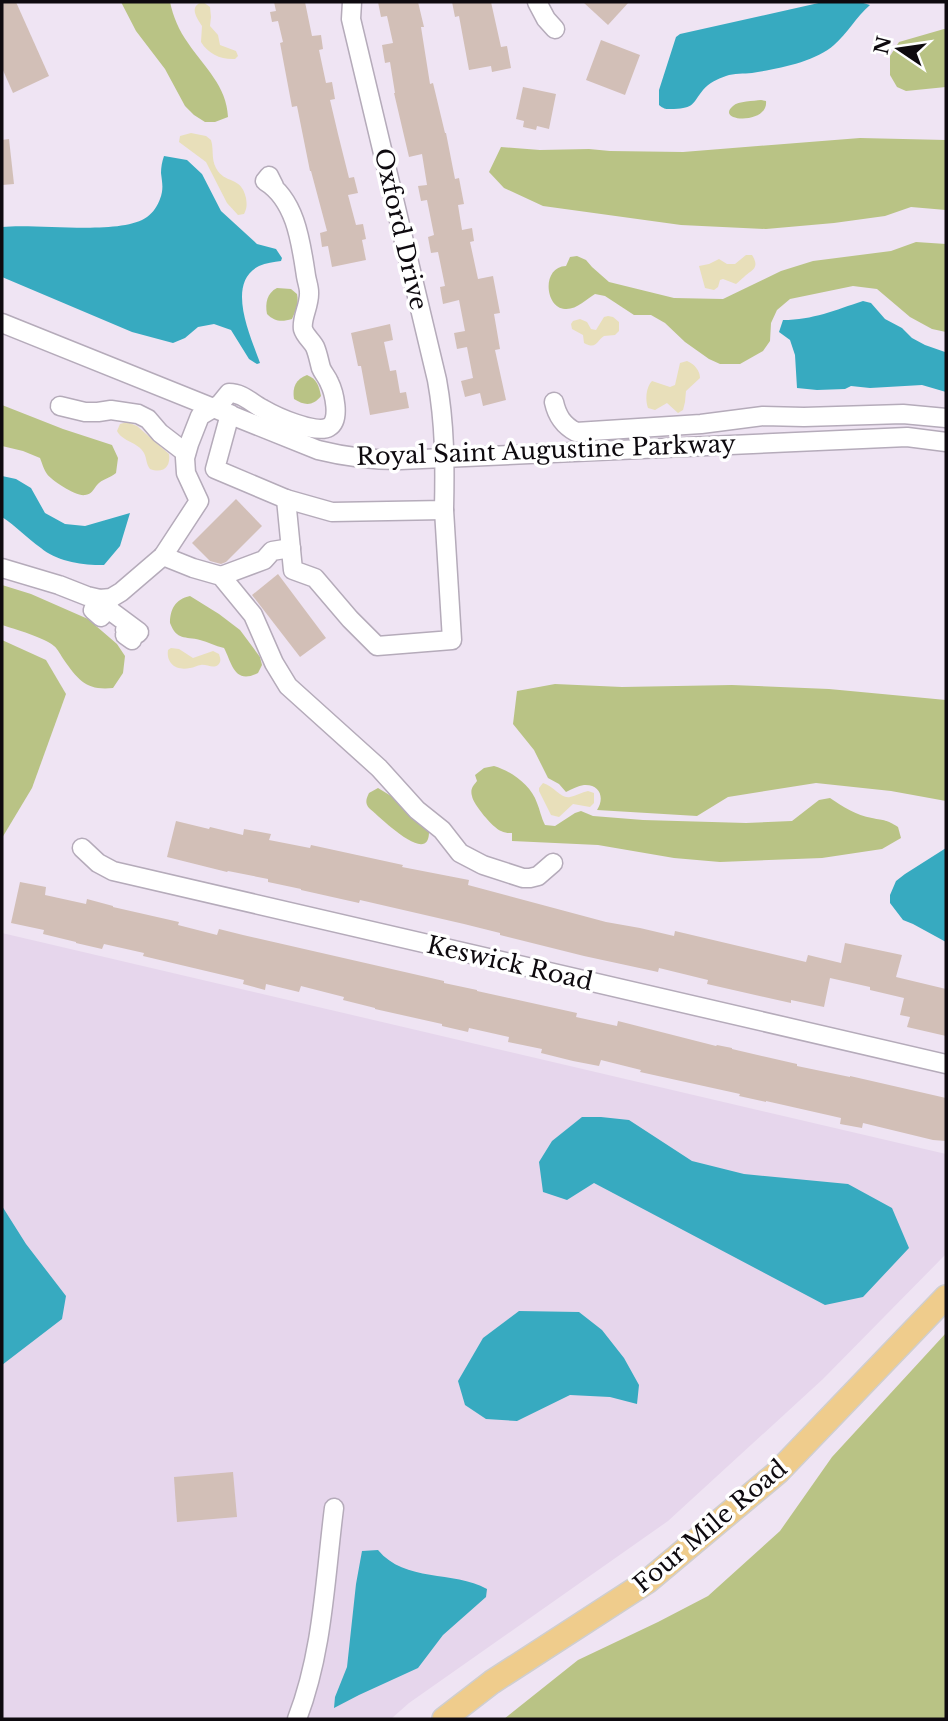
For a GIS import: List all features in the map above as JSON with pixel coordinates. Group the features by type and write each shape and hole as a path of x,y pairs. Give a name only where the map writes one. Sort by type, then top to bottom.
{"main road":[{"name":"Four Mile Road","path":"444,1719 492,1682 648,1581 778,1472 946,1297"}],"street":[{"name":"Oxford Drive","path":"291,548 293,570 315,578 377,646 452,640 444,510 446,458 443,412 351,19 352,2"},
{"path":"537,2 555,29"},
{"path":"274,186 286,202 303,255 309,291 308,307 303,320 304,330 315,348 334,395 334,420 328,428 320,430 306,427 262,409 241,395 229,393 220,404 222,411 215,469 286,499 332,512 444,510"},
{"name":"Royal Saint Augustine Parkway","path":"2,323 318,450 368,460 908,437 946,442"},
{"path":"554,402 558,416 576,432 701,424 763,416 904,414 946,418"},
{"path":"60,406 85,412 111,410 138,414 148,419 160,433 186,453"},
{"path":"101,605 121,592 163,555 199,500 186,473 186,453 200,416 222,411"},
{"path":"221,576 264,560 272,551 291,548 286,499"},
{"path":"163,555 221,576 253,615 274,663 288,686 379,768 417,810 442,830 460,853 483,865 530,878 538,876 554,863"},
{"path":"2,568 101,605 109,602 108,609 139,632 137,634 128,627 125,630 133,636 132,640 125,635"},
{"name":"Keswick Road","path":"82,848 98,863 113,871 946,1064"},
{"path":"297,1719 306,1696 316,1654 334,1508"}],"shaded area":[{"path":"2,933 946,1154 946,1254 823,1379 668,1521 409,1703 391,1719 2,1719"}],"green space":[{"path":"121,2 170,2 182,34 219,86 227,106 228,117 215,122 205,122 185,106 165,69 136,31"},
{"path":"944,29 946,87 906,91 897,87 890,75 890,56 899,42"},
{"path":"766,101 765,109 752,117 736,118 729,111 735,104"},
{"path":"860,138 946,140 946,210 911,207 885,216 766,229 681,225 543,206 504,188 489,172 501,147 683,152"},
{"path":"916,242 946,244 946,332 932,329 910,317 877,289 853,286 790,299 777,310 771,323 770,341 763,351 740,364 720,364 709,359 665,323 651,315 634,315 605,296 595,294 569,309 558,307 553,302 549,288 552,273 566,266 570,257 577,256 586,260 609,282 674,298 723,299 781,271 813,261 891,251"},
{"path":"277,288 291,289 297,294 296,310 292,319 279,321 267,314 267,299"},
{"path":"307,375 317,383 321,396 309,404 294,399 294,387"},
{"path":"2,405 112,445 118,458 116,473 87,494 81,495 64,488 47,474 40,458 2,446"},
{"path":"2,585 31,594 88,619 117,644 125,656 123,673 113,688 96,688 84,683 50,643 2,625"},
{"path":"190,596 240,630 260,657 262,665 258,673 250,676 239,674 224,648 176,633 170,623 172,610 177,602"},
{"path":"2,640 46,660 66,694 32,788 2,838"},
{"path":"555,684 622,687 732,685 829,689 946,700 946,801 891,791 816,783 728,797 697,816 597,810 601,797 597,789 584,785 566,792 548,778 534,750 513,724 517,691"},
{"path":"494,766 513,775 530,790 545,825 555,826 581,811 593,816 643,820 746,823 792,821 819,800 830,798 855,813 894,824 898,827 901,838 882,849 822,858 720,862 674,858 598,845 512,841 512,833 497,829 472,796 473,786 477,781 475,775 484,768"},
{"path":"378,788 396,799 429,831 427,841 421,844 413,842 369,808 366,803 368,795"},
{"path":"946,1333 946,1719 504,1719 578,1660 708,1596 780,1531 832,1457"}],"sand":[{"path":"203,2 210,7 210,26 218,35 220,45 236,51 238,56 235,59 216,55 207,50 201,42 202,26 195,9"},
{"path":"191,133 206,136 211,140 216,168 244,191 247,205 244,214 238,215 227,203 206,162 179,142 180,136"},
{"path":"746,255 752,255 755,266 736,284 723,279 714,290 705,288 699,266 719,259 727,264 735,264"},
{"path":"608,316 619,322 619,331 615,335 604,336 594,345 584,343 583,335 572,329 573,321 580,319 596,330 604,317"},
{"path":"687,361 696,368 700,378 686,391 683,410 678,413 667,403 655,410 648,408 648,387 652,381 670,387 675,385 680,363"},
{"path":"127,422 137,426 169,454 169,463 165,468 159,471 150,469 141,449 120,435 117,431 120,424"},
{"path":"179,649 193,658 213,651 219,654 220,662 214,667 177,667 169,659 168,650"},
{"path":"543,783 567,797 588,791 594,793 594,803 590,807 573,804 559,817 551,815 539,791"}],"water":[{"path":"823,2 860,2 870,5 839,41 817,56 784,67 723,77 708,85 692,104 685,108 668,109 659,105 659,90 676,37 680,34"},
{"path":"164,156 187,160 202,174 221,211 257,244 276,249 282,258 281,261 259,266 249,274 244,285 243,311 260,363 249,359 231,330 214,324 198,327 185,338 173,343 132,332 2,277 2,227 99,227 135,223 149,215 159,201"},
{"path":"863,301 871,303 885,319 902,328 912,338 945,352 946,392 922,385 870,388 851,386 845,389 817,390 797,388 795,355 790,340 779,332 783,320 814,316"},
{"path":"2,476 16,479 31,488 45,513 65,524 85,526 130,513 120,546 104,565 71,562 47,553 2,517"},
{"path":"946,848 946,942 903,920 890,903 890,895 896,881"},
{"path":"582,1117 629,1120 692,1161 744,1174 848,1184 892,1208 909,1248 863,1297 825,1305 594,1183 567,1200 543,1192 539,1162 552,1141"},
{"path":"2,1206 26,1244 66,1296 62,1319 2,1365"},
{"path":"519,1311 579,1312 602,1330 624,1358 639,1385 637,1404 610,1397 570,1395 517,1421 486,1419 465,1405 458,1381 483,1338"},
{"path":"378,1550 389,1560 415,1572 474,1583 487,1589 486,1597 443,1635 418,1668 334,1708 335,1697 347,1667 362,1551"}],"building":[{"path":"2,2 16,2 49,76 13,93 2,68"},
{"path":"274,2 305,2 312,36 321,35 323,49 319,50 326,83 332,82 335,99 330,100 349,178 354,177 358,193 348,195 356,225 363,224 366,239 362,240 366,260 332,267 328,246 322,247 320,233 327,231 310,171 297,106 292,107 278,21 272,22 270,12 276,11"},
{"path":"378,2 418,2 424,27 421,27 430,84 433,83 455,179 459,178 464,204 458,205 462,230 472,228 474,241 470,242 478,279 493,276 500,313 494,314 500,349 495,350 506,400 483,406 480,393 465,397 461,381 473,378 467,347 457,349 454,333 465,331 459,300 443,304 440,287 445,286 438,252 431,253 428,237 434,235 427,200 421,201 418,186 427,185 422,154 409,157 394,93 390,62 385,63 382,45 393,43 387,16 381,17"},
{"path":"452,2 491,2 501,47 507,46 511,68 492,72 491,66 469,70 459,16 455,17"},
{"path":"583,2 629,2 608,25"},
{"path":"601,40 640,55 625,95 586,80"},
{"path":"523,87 556,94 549,129 523,127 524,121 516,119"},
{"path":"9,139 14,184 2,185 2,140"},
{"path":"390,324 393,340 384,342 390,371 396,370 400,393 406,392 409,408 370,415 361,366 358,366 351,333"},
{"path":"236,499 262,526 226,562 221,564 210,561 192,543"},
{"path":"278,574 326,638 300,657 252,595"},
{"path":"176,821 243,835 244,829 271,834 269,840 310,848 311,845 469,880 468,885 606,922 674,936 675,931 806,962 808,955 841,963 845,943 902,955 896,977 946,989 946,1036 907,1027 910,1017 900,1015 904,998 870,990 870,987 830,978 824,1007 791,1000 791,1003 707,984 708,980 659,968 658,972 584,956 464,924 360,900 359,903 301,890 268,882 268,879 167,857"},
{"path":"20,882 46,887 45,895 86,904 87,899 179,922 178,925 217,935 219,929 577,1013 576,1017 617,1026 618,1021 797,1066 946,1098 946,1141 863,1123 862,1128 840,1124 841,1118 739,1096 740,1094 640,1072 641,1070 601,1060 599,1066 573,1061 541,1053 542,1049 508,1042 509,1037 469,1028 468,1032 442,1026 301,986 299,992 266,984 265,990 243,984 244,980 143,956 144,953 104,944 102,949 43,934 44,930 11,923"},
{"path":"233,1472 237,1517 177,1522 174,1477"}]}
